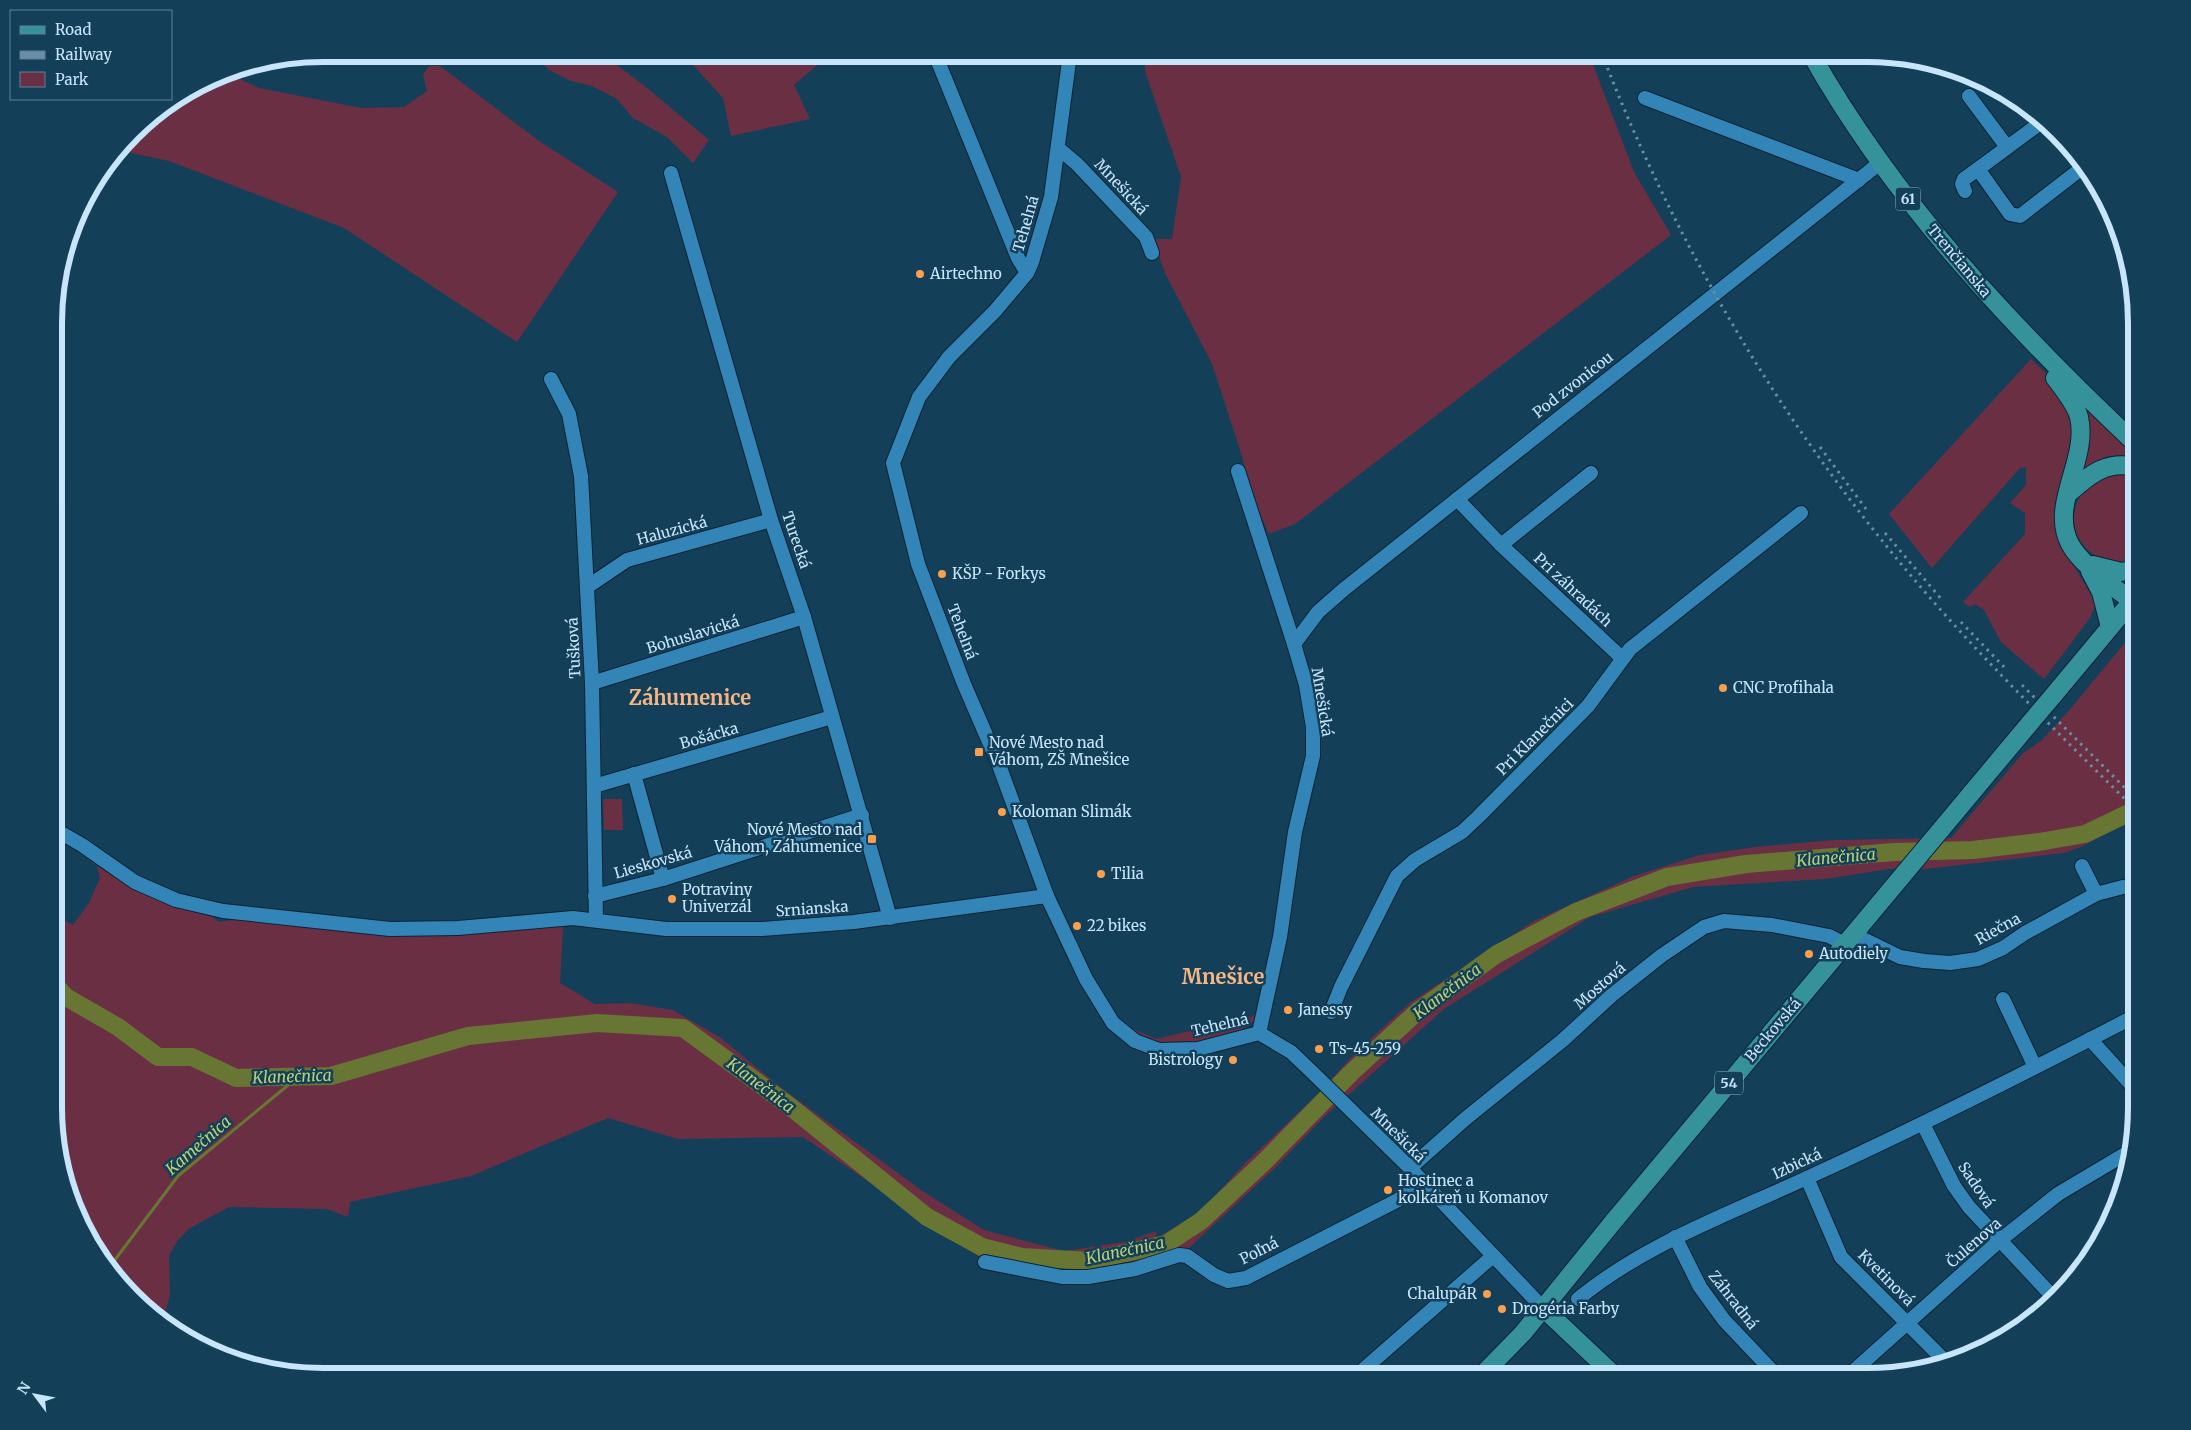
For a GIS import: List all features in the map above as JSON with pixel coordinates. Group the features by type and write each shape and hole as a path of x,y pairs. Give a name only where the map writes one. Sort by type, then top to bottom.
{"main road":[{"name":"Trenčianska","path":"1816,62 1843,107 1909,201 1979,286 2048,360 2128,436"},
{"path":"2048,360 2054,377 2075,407 2080,426 2081,443 2064,512 2064,527 2070,543 2085,562 2101,592 2110,626"},
{"path":"2069,494 2087,476 2101,468 2117,465 2128,466"},
{"path":"2085,562 2121,572 2128,571"},
{"path":"2085,562 2128,594"},
{"name":"54","path":"2110,626 2128,605"},
{"name":"Beckovská","path":"1543,1308 2110,626"},
{"path":"1543,1308 1607,1368"},
{"name":"54","path":"1489,1368 1523,1333 1543,1308"}],"street":[{"path":"938,62 1018,258 1027,273"},
{"name":"Tehelná","path":"1069,62 1051,197 1027,273 995,311 949,357 919,397 893,464 918,564 964,684 999,766 1047,896 1086,979 1113,1023 1136,1041 1159,1050 1198,1049 1258,1033 1291,1052 1312,1072"},
{"path":"1969,96 2007,147"},
{"path":"1645,98 1858,180"},
{"path":"1965,191 1962,184 1964,179 2037,125"},
{"name":"Mnešická","path":"1058,148 1077,164 1146,237 1152,253"},
{"name":"Pod zvonicou","path":"1294,644 1318,612 1331,601 1881,162"},
{"path":"1978,169 2010,214 2020,216 2079,170"},
{"name":"Turecká","path":"671,173 771,520 804,617 890,918"},
{"name":"Tušková","path":"551,379 569,414 582,476 592,684 596,920"},
{"name":"Mnešická","path":"1238,471 1294,644 1306,685 1313,726 1313,756 1295,832 1280,937 1258,1033"},
{"path":"1501,545 1591,474"},
{"name":"Pri záhradách","path":"1457,499 1501,545 1622,658"},
{"name":"Pri Klanečnici","path":"1331,1012 1341,987 1381,906 1403,869 1462,832 1588,706 1630,649 1801,513"},
{"name":"Haluzická","path":"587,587 627,560 771,520"},
{"name":"Bohuslavická","path":"592,684 804,617"},
{"name":"Bošácka","path":"594,786 832,717"},
{"path":"634,774 663,879"},
{"name":"Lieskovská","path":"596,896 663,879 862,815"},
{"name":"Srnianska","path":"62,834 135,882 163,895 190,904 223,911 390,929 458,928 560,919 596,920 666,929 716,930 810,926 890,918 1047,896"},
{"path":"2082,866 2096,894"},
{"name":"Riečna","path":"1849,939 1900,957 1916,960 1950,963 1978,959 2003,948 2025,933 2096,894 2123,887"},
{"name":"Mostová","path":"1410,1168 1465,1119 1564,1040 1612,995 1661,956 1704,927 1724,921 1772,925 1849,939"},
{"path":"2003,999 2035,1067"},
{"name":"Izbická","path":"1578,1299 1599,1282 1675,1237 1923,1124 2128,1020"},
{"path":"2090,1039 2128,1081"},
{"name":"Mnešická","path":"1312,1072 1410,1168 1543,1308"},
{"name":"Sadová","path":"1923,1124 1954,1186 1968,1207 2050,1293"},
{"name":"Čulenova","path":"1857,1368 1999,1241 2058,1194 2123,1155"},
{"name":"Kvetinová","path":"1807,1178 1841,1257 1941,1357"},
{"name":"Poľná","path":"985,1262 1062,1277 1088,1278 1135,1269 1179,1254 1187,1256 1214,1275 1228,1281 1246,1278 1398,1200 1423,1182"},
{"name":"Záhradná","path":"1675,1237 1700,1287 1719,1313 1770,1368"},
{"path":"1365,1368 1493,1256"}],"green space":[{"path":"541,62 613,62 646,87 709,140 693,163 667,137 633,118 617,99 592,86 571,81 549,70"},
{"path":"690,62 821,62 794,85 810,119 731,136 723,98"},
{"path":"1145,62 1592,62 1634,172 1671,235 1295,524 1269,534 1252,497 1242,456 1212,364 1165,273 1153,239 1172,239 1181,177 1145,71"},
{"path":"429,66 440,66 539,141 618,192 517,342 344,228 169,161 126,152 151,127 178,106 208,89 236,77 259,88 361,108 404,107 427,91 423,75"},
{"path":"2031,359 2050,377 2077,419 2065,550 2094,600 2095,606 2090,618 2044,679 2001,642 1984,610 1975,604 1970,607 1963,602 2025,534 2025,513 2010,503 2026,485 2026,467 2020,468 1932,568 1889,514"},
{"path":"2086,409 2128,448 2128,455 2108,456 2083,469 2090,431"},
{"path":"2119,470 2128,472 2128,561 2122,564 2100,558 2089,551 2081,543 2074,523 2074,513 2082,493 2096,477"},
{"path":"2128,639 2128,823 2083,846 2064,853 1908,871 1896,868 1825,879 1693,887 1590,917 1444,1009 1324,1117 1274,1169 1191,1246 1181,1262 1133,1276 978,1256 803,1137 678,1139 608,1118 471,1176 350,1202 348,1217 327,1209 229,1207 190,1228 178,1240 169,1255 170,1295 165,1314 127,1279 106,1252 89,1222 71,1174 65,1141 62,1106 62,919 73,925 89,903 100,878 97,866 135,890 182,909 208,914 219,922 247,918 330,930 368,931 486,932 563,926 560,983 595,1004 630,1003 673,1010 721,1038 780,1087 924,1192 984,1230 1064,1251 1125,1242 1156,1231 1156,1238 1197,1216 1244,1164 1318,1094 1358,1050 1411,1002 1534,921 1634,876 1700,855 1755,847 1834,840 1951,838 2023,753 2041,741 2072,707"},
{"path":"603,799 622,799 623,830 604,830"},
{"path":"1257,1012 1258,1017 1250,1025 1239,1031 1197,1043 1158,1044 1144,1038 1129,1027 1156,1039 1253,1016"}],"waterway":[{"name":"Klanečnica","path":"62,993 66,997 118,1027 158,1057 192,1057 236,1078 331,1076 468,1036 597,1023 683,1028 787,1104 927,1217 982,1247 1022,1257 1090,1261 1166,1244 1201,1221 1264,1162 1351,1073 1418,1011 1497,954 1576,912 1667,877 1746,864 1894,852 1973,850 2039,842 2085,834 2128,813"},
{"name":"Kamečnica","path":"113,1261 178,1176 298,1077"}],"railway":[{"path":"1605,62 1629,121 1691,250 1725,312 1802,433 1888,548 1947,617 2009,683 2128,802"},
{"path":"1820,447 1866,509"},
{"path":"1885,533 1943,601"},
{"path":"1961,622 2004,667"},
{"path":"2022,685 2128,791"}],"place":[{"name":"Airtechno","path":"920,274"},
{"name":"KŠP - Forkys","path":"942,574"},
{"name":"CNC Profihala","path":"1723,688"},
{"name":"Nové Mesto nad Váhom, ZŠ Mnešice","path":"979,752"},
{"name":"Koloman Slimák","path":"1002,812"},
{"name":"Nové Mesto nad Váhom, Záhumenice","path":"872,839"},
{"name":"Tilia","path":"1101,874"},
{"name":"Potraviny Univerzál","path":"672,899"},
{"name":"22 bikes","path":"1077,926"},
{"name":"Autodiely","path":"1809,954"},
{"name":"Janessy","path":"1288,1010"},
{"name":"Ts-45-259","path":"1319,1049"},
{"name":"Bistrology","path":"1233,1060"},
{"name":"Hostinec a kolkáreň u Komanov","path":"1388,1190"},
{"name":"ChalupáR","path":"1487,1294"},
{"name":"Drogéria Farby","path":"1502,1309"}],"district":[{"name":"Záhumenice","path":"690,698"},
{"name":"Mnešice","path":"1223,977"}]}
